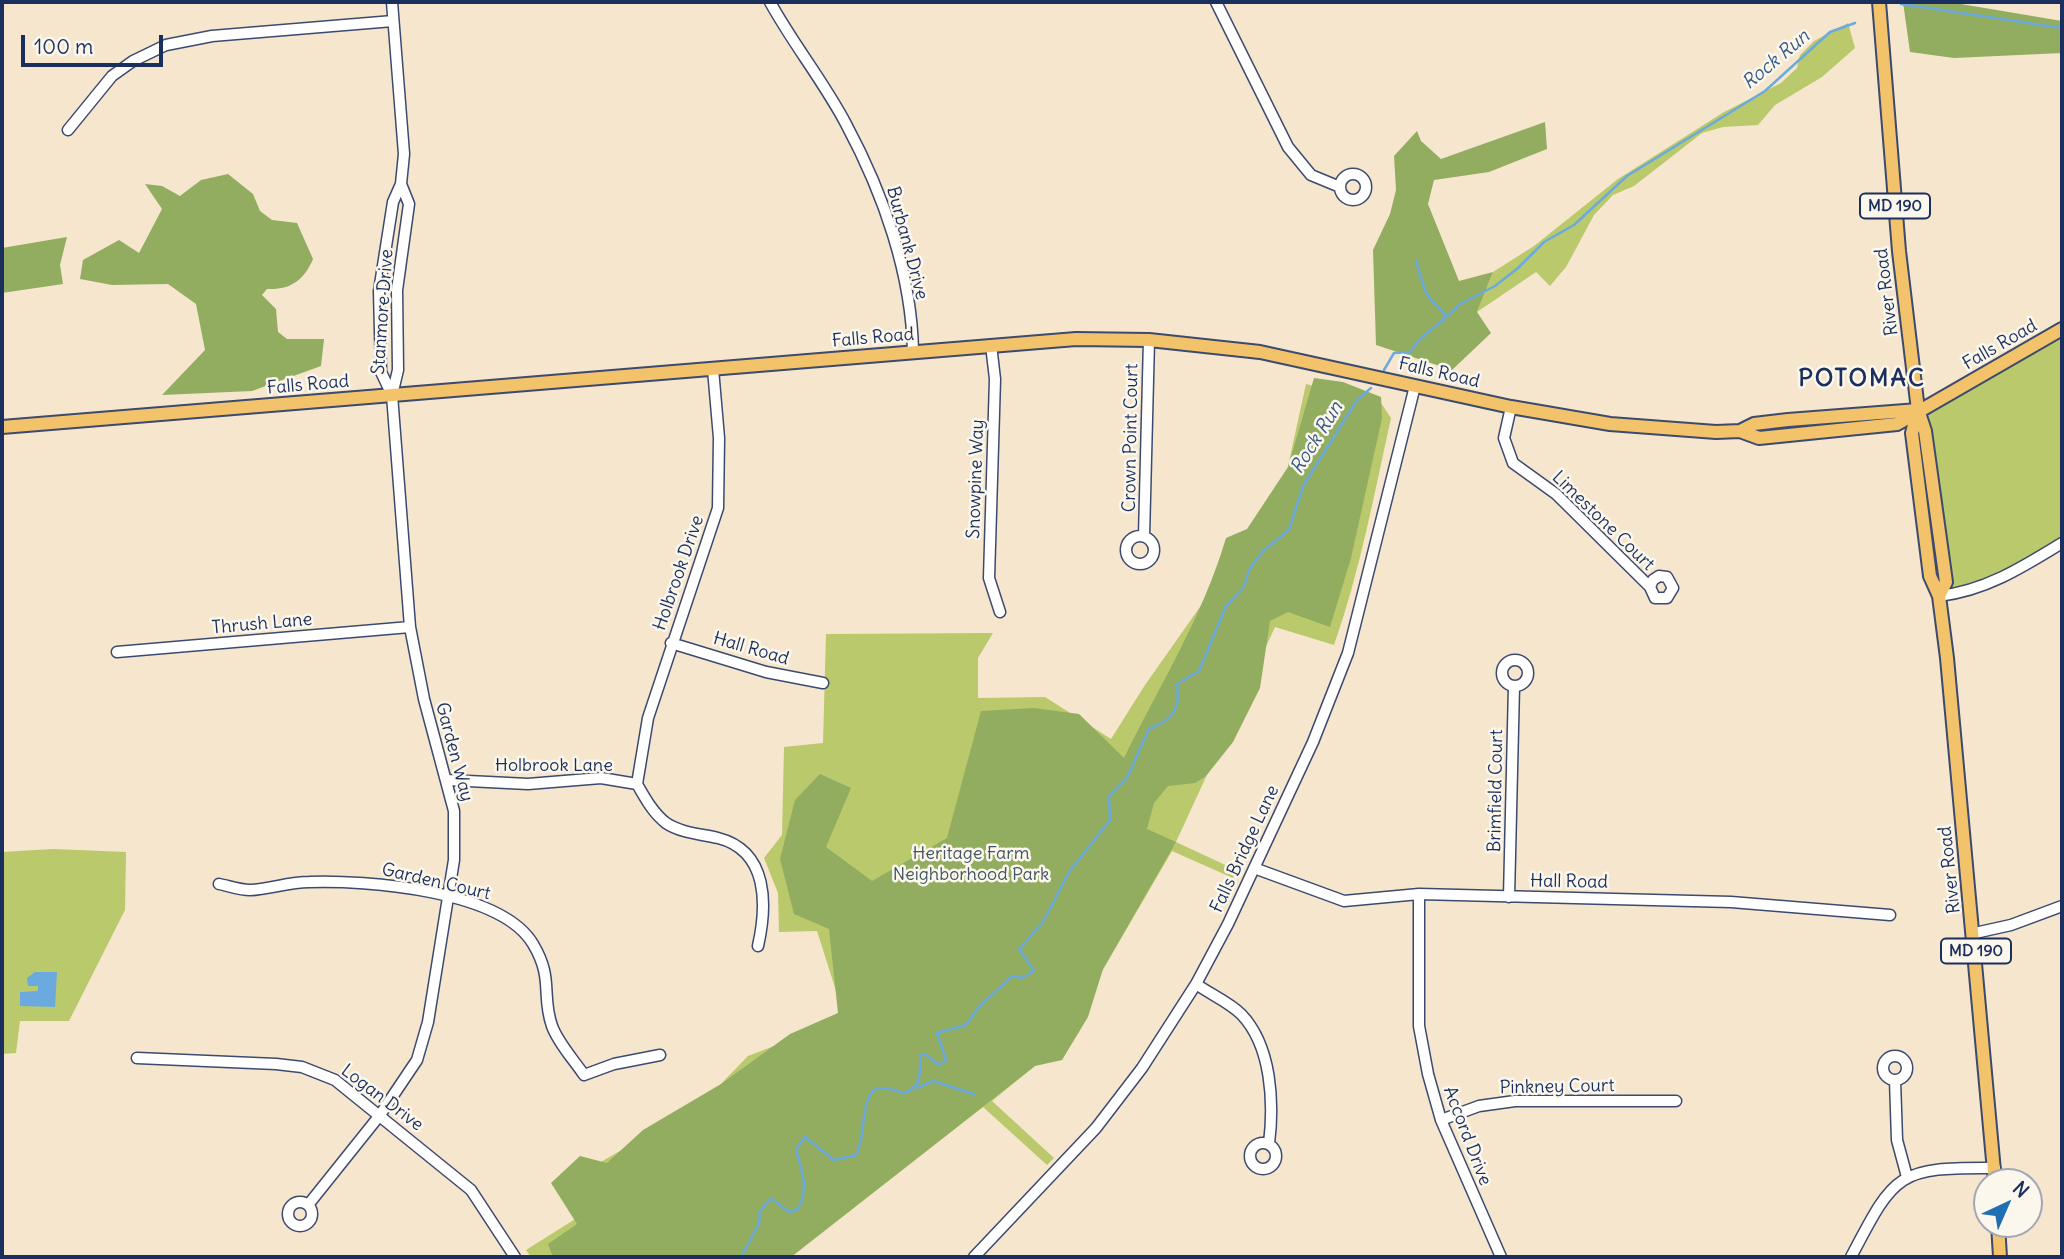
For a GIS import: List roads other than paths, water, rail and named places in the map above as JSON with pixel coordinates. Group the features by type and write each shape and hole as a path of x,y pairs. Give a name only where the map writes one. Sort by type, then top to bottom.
{"main road":[{"name":"River Road","path":"1879,2 1899,251 1918,410 1912,433 1930,576 1939,596 1975,933 1995,1168"},
{"name":"Falls Road","path":"2,427 1076,339 1149,340 1260,352 1511,407 1611,424 1716,432 1740,431 1754,424 1918,410 2062,329"},
{"path":"1999,1238 2000,1257"}],"street":[{"name":"Stanmore Drive","path":"392,2 404,154 401,184 393,202 379,291 381,372 392,395"},
{"name":"Burbank Drive","path":"770,2 845,122 877,188 901,270 913,330 913,353"},
{"path":"1216,2 1288,147 1311,174 1340,187"},
{"path":"68,130 112,76 133,61 166,45 212,36 393,21"},
{"name":"Stanmore Drive","path":"392,395 398,370 397,290 409,204 401,184"},
{"name":"Crown Point Court","path":"1144,536 1149,340"},
{"name":"Snowpine Way","path":"991,345 995,379 989,578 1000,612"},
{"name":"Holbrook Drive","path":"637,784 648,718 718,508 719,438 713,369"},
{"name":"Falls Bridge Lane","path":"974,1257 1096,1128 1142,1069 1196,984 1313,742 1348,653 1415,386"},
{"name":"Garden Way","path":"309,1205 407,1079 423,1043 456,835 448,780 424,699 411,627 392,395"},
{"name":"Limestone Court","path":"1511,407 1504,438 1513,463 1556,494 1650,587"},
{"path":"1939,596 1965,593 2000,579 2062,543"},
{"name":"Thrush Lane","path":"117,652 411,627"},
{"name":"Hall Road","path":"671,643 766,672 822,683"},
{"name":"Brimfield Court","path":"1509,897 1514,686"},
{"name":"Holbrook Lane","path":"448,780 528,784 601,778 637,784 648,804 667,823 686,832 727,841 741,849 752,861 760,875 765,899 765,915 758,946"},
{"name":"Hall Road","path":"1254,868 1344,901 1419,894 1731,902 1890,915"},
{"name":"Garden Court","path":"219,884 249,890 305,882 358,881 396,886 490,908 515,924 532,942 546,971 547,1003 553,1028 584,1075 660,1055"},
{"name":"Accord Drive","path":"1419,894 1419,1026 1428,1073 1441,1120 1501,1257"},
{"path":"1975,933 2011,925 2062,906"},
{"path":"1196,984 1239,1012 1259,1041 1265,1058 1272,1120 1269,1144"},
{"name":"Logan Drive","path":"137,1058 302,1067 335,1080 471,1190 515,1257"},
{"path":"1895,1080 1897,1140 1907,1177"},
{"name":"Pinkney Court","path":"1441,1120 1479,1106 1514,1101 1676,1101"},
{"path":"1851,1257 1879,1202 1907,1177 1941,1168 1973,1168"}],"water":[{"path":"35,972 57,972 55,1007 20,1006 20,992 38,991 38,986 28,986 27,978"}],"waterway":[{"name":"Rock Run","path":"1901,4 2062,28"},
{"name":"Rock Run","path":"1384,370 1394,353 1410,352 1418,341 1462,303 1495,286 1544,242 1574,225 1627,176 1765,91 1830,32 1855,23"},
{"path":"1416,260 1425,290 1445,314 1444,320"},
{"name":"Rock Run","path":"741,1257 759,1224 760,1211 771,1198 789,1212 798,1209 804,1185 796,1149 805,1137 834,1160 856,1155 870,1095 883,1088 905,1093 911,1090 918,1082 921,1055 925,1054 939,1065 946,1060 937,1033 966,1025 978,1008 1012,976 1022,978 1034,971 1019,949 1043,922 1069,872 1110,820 1109,796 1127,778 1149,729 1164,722 1173,713 1178,701 1177,684 1199,671 1226,606 1244,587 1249,570 1263,551 1289,530 1303,486 1357,400 1371,388"},
{"path":"916,1088 933,1081 974,1094"}],"district":[{"name":"POTOMAC","path":"1862,379"}],"park label":[{"name":"Heritage Farm Neighborhood Park","path":"971,864"}]}
